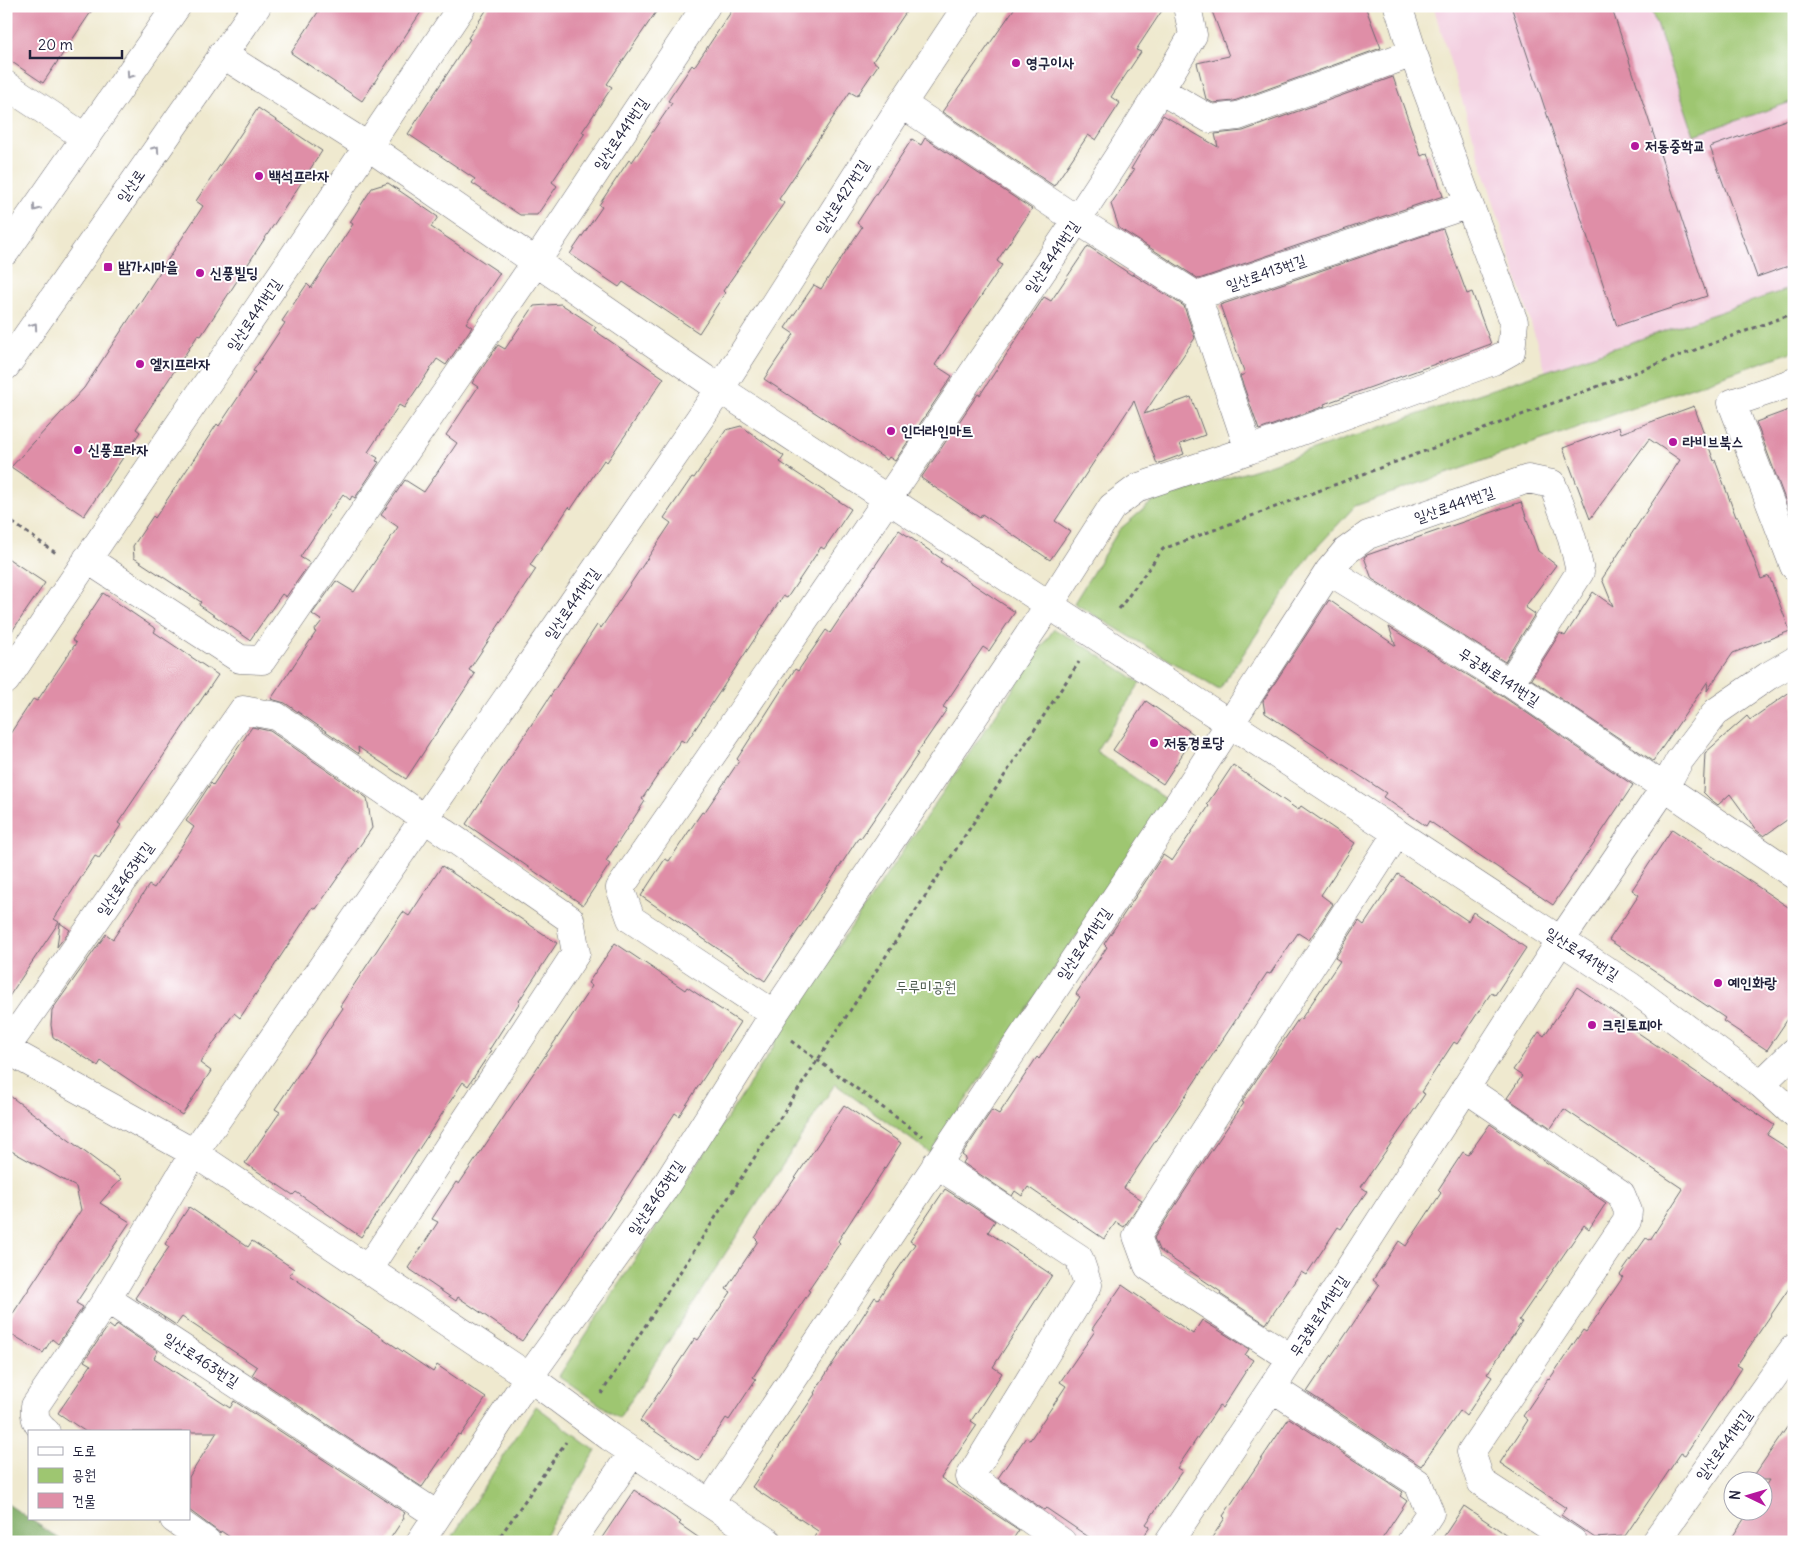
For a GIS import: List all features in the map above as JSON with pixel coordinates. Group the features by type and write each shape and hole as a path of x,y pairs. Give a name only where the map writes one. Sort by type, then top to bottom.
{"street":[{"path":"6,251 177,6"},
{"name":"일산로","path":"6,366 257,6"},
{"name":"일산로441번길","path":"462,6 369,146 87,558 240,660 262,660 536,262 706,6"},
{"name":"일산로427번길","path":"720,389 902,104 967,6"},
{"name":"일산로441번길","path":"774,1014 631,919 620,888 889,499 1077,220 1193,35 1187,6"},
{"path":"774,1014 1112,507 1139,487 1249,450 1493,361 1511,351 1514,322 1413,53 1398,6"},
{"path":"1160,90 1210,119 1238,116 1413,53"},
{"name":"일산로441번길","path":"222,54 369,146 720,389 1630,986 1761,1084 1794,1114"},
{"path":"6,86 86,138"},
{"path":"902,104 1077,220 1197,296 1249,450"},
{"name":"일산로413번길","path":"1197,296 1469,204"},
{"path":"1794,382 1732,403 1794,566"},
{"name":"일산로441번길","path":"424,818 720,389"},
{"name":"일산로441번길","path":"936,1164 1175,808 1329,571 1346,551 1368,534 1528,479 1552,484 1566,514 1580,572 1510,683"},
{"path":"6,680 87,558"},
{"name":"무궁화로141번길","path":"1329,571 1510,683 1665,787 1789,863"},
{"name":"무궁화로141번길","path":"1169,1542 1272,1388 1561,940 1665,787 1679,761 1717,711 1768,676 1794,661"},
{"name":"일산로463번길","path":"424,818 276,716 243,710 6,1049 194,1153 528,1376 590,1423 768,1542"},
{"path":"40,1424 35,1406 107,1299 194,1153 424,818 570,919 576,953 368,1269"},
{"path":"1291,1358 1148,1266 1137,1236 1397,833"},
{"name":"일산로463번길","path":"420,1542 528,1376 663,1190 774,1014"},
{"path":"1761,1084 1794,1052"},
{"path":"1465,1088 1621,1194 1628,1211 1627,1221 1471,1452 1481,1482 1573,1542"},
{"path":"710,1502 936,1164 1079,1258 1088,1285 970,1477 1062,1542"},
{"name":"일산로463번길","path":"107,1299 437,1515"},
{"name":"일산로441번길","path":"1655,1542 1794,1348"},
{"path":"1272,1388 1418,1483 1430,1513 1411,1542"},
{"path":"571,1542 633,1452"},
{"path":"175,1520 207,1542"}],"path":[{"path":"1119,609 1162,549 1794,313"},
{"path":"6,518 60,556"},
{"path":"596,1401 1080,662"},
{"path":"788,1039 922,1136"},
{"path":"496,1542 567,1440"}],"shaded area":[{"name":"저동중학교","path":"1433,6 1794,6 1794,287 1546,372"}],"green space":[{"path":"1651,6 1794,6 1794,101 1694,135"},
{"path":"1794,287 1794,351 1355,506 1310,555 1219,690 1074,603 1119,530 1153,501 1260,468"},
{"name":"두루미공원","path":"1054,629 1088,648 1140,683 1096,751 1168,801 930,1153 835,1084 619,1418 559,1376 774,1046 779,1033"},
{"path":"536,1406 596,1451 541,1542 449,1542"},
{"path":"6,1503 28,1518 28,1520 31,1520 64,1542 6,1542"}],"building":[{"path":"6,6 95,6 43,83 6,58"},
{"path":"322,6 425,6 362,101 291,53"},
{"path":"489,6 660,6 607,84 612,87 582,132 585,133 552,182 557,186 537,215 520,215 472,183 475,179 408,134 470,39 468,38"},
{"path":"735,6 910,6 873,61 878,65 857,96 850,92 779,199 784,203 723,291 725,293 699,333 623,282 619,287 570,254 602,207 599,205 629,160 632,162 672,103 668,101 692,65 694,67"},
{"path":"1016,6 1165,6 1136,50 1141,52 1111,97 1120,103 1096,140 1088,135 1054,186 942,112"},
{"path":"1210,6 1365,6 1381,48 1234,101 1213,103 1206,99 1197,63 1229,56"},
{"path":"1511,6 1611,6 1707,296 1617,326"},
{"path":"1393,77 1421,156 1428,153 1443,196 1199,279 1119,228 1111,204 1134,170 1131,169 1163,115 1218,147 1215,134 1243,131"},
{"path":"258,108 322,151 201,336 198,335 136,429 140,432 84,516 11,467 84,388 203,206 196,201"},
{"path":"1794,117 1794,264 1757,277 1710,147"},
{"path":"925,138 1032,209 997,261 1002,265 935,365 952,376 895,461 889,457 887,460 764,379 794,334 785,328 814,285 821,289 862,227 857,223 912,139 921,145"},
{"path":"388,183 438,217 431,227 500,273 466,323 472,327 446,365 437,359 404,408 399,405 368,452 378,458 376,461 379,462 355,498 352,496 350,500 343,494 300,557 310,563 286,597 282,594 250,640 199,605 201,602 134,558 133,546 153,516 155,518 217,424 219,426 285,323 282,321 307,284 311,288 353,224 350,222 372,188"},
{"path":"1443,229 1467,294 1472,292 1491,344 1324,404 1325,406 1259,430 1240,376 1245,374 1220,305"},
{"path":"1088,246 1133,276 1132,274 1184,306 1195,338 1144,414 1191,397 1205,435 1180,444 1184,454 1157,464 1134,401 1055,521 1070,531 1050,560 982,514 980,518 921,478 978,394 980,395 1044,297 1051,301"},
{"path":"561,304 596,327 594,330 664,378 607,462 604,460 571,509 569,507 530,565 536,569 469,670 475,674 406,779 358,747 359,754 285,703 271,699 316,632 314,631 322,621 312,614 336,581 354,592 398,527 381,515 405,480 424,492 457,443 446,435 478,387 472,383 498,345 505,349 534,306"},
{"path":"1694,406 1761,579 1769,576 1790,631 1733,653 1707,691 1708,681 1653,761 1531,679 1560,633 1565,636 1593,592 1613,606 1602,579 1680,460 1649,439 1590,519 1563,448 1619,427 1621,433"},
{"path":"1794,408 1794,517 1792,518 1756,422"},
{"path":"741,426 784,456 780,462 851,509 824,549 821,547 787,598 783,596 686,743 681,740 642,799 645,801 606,861 610,864 583,905 466,824 597,625 601,628 671,523 664,518 692,477 694,478 726,430"},
{"path":"1521,502 1538,551 1556,565 1525,607 1535,614 1505,662 1372,579 1364,557 1367,555"},
{"path":"899,530 942,559 940,562 1015,612 989,651 983,647 943,707 947,709 918,754 861,838 859,837 765,981 641,896 665,859 669,861 702,812 704,813 739,761 737,759 795,669 798,671 826,630 830,633"},
{"path":"6,557 45,583 6,640"},
{"path":"103,593 156,629 154,632 218,675 118,823 121,825 99,858 95,856 54,919 59,922 6,1001 6,740 33,699 37,701 76,643 72,640"},
{"path":"1329,600 1396,646 1389,627 1502,696 1633,785 1553,905 1429,821 1426,826 1383,797 1386,793 1265,713 1263,701"},
{"path":"1794,689 1794,815 1764,836 1756,830 1730,794 1718,805 1703,792 1705,753 1747,716 1750,720"},
{"name":"저동경로당","path":"1146,701 1195,735 1163,784 1113,750"},
{"path":"252,727 270,731 367,798 372,828 316,909 313,907 240,1018 234,1013 200,1063 211,1071 182,1115 101,1061 98,1066 53,1037 51,1025 52,1010 106,934 113,939 149,885 154,888 194,827 186,821"},
{"path":"1233,765 1298,810 1301,806 1355,843 1321,895 1333,904 1309,940 1298,933 1270,974 1267,973 1124,1188 1142,1200 1124,1227 1116,1222 1104,1239 1028,1187 1022,1196 1015,1191 1012,1196 963,1163 966,1158 962,1155 992,1110 999,1114 1037,1057 1039,1059 1080,997 1076,994 1107,947 1104,944 1163,855 1172,861 1209,806 1207,804"},
{"path":"1672,829 1794,911 1794,1010 1767,1050 1723,1021 1725,1018 1609,940 1639,895 1632,890"},
{"path":"442,866 557,943 519,1001 489,1050 491,1051 468,1086 463,1082 361,1237 296,1192 293,1195 245,1163 280,1112 275,1109 343,1008 340,1006 381,944 403,912 409,916"},
{"path":"1398,874 1468,921 1473,912 1526,948 1495,995 1491,993 1457,1044 1454,1042 1421,1092 1425,1094 1361,1187 1367,1191 1341,1229 1338,1227 1306,1275 1301,1272 1266,1324 1159,1250 1154,1238 1244,1103 1242,1102 1268,1062 1299,1018 1301,1019 1340,961 1335,958 1359,921 1364,925"},
{"path":"60,923 70,930 57,947"},
{"path":"615,943 685,990 687,987 740,1022 679,1116 675,1113 609,1216 522,1341 458,1297 456,1301 408,1268 438,1222 432,1219 456,1182 459,1184 592,986 588,983"},
{"path":"1577,987 1636,1027 1634,1030 1774,1125 1767,1135 1794,1152 1794,1281 1737,1365 1742,1368 1685,1455 1681,1453 1625,1536 1595,1538 1561,1515 1566,1508 1500,1463 1528,1420 1523,1416 1583,1330 1586,1332 1623,1277 1620,1275 1646,1238 1650,1240 1683,1189 1564,1109 1551,1128 1507,1098 1522,1076 1513,1070 1539,1032 1544,1036"},
{"path":"6,1093 121,1179 100,1203 130,1222 76,1303 83,1307 58,1344 52,1339 43,1353 6,1331 6,1324 81,1210 76,1187 6,1148"},
{"path":"844,1105 901,1143 838,1241 840,1243 808,1290 810,1291 753,1377 756,1379 729,1420 726,1418 698,1461 640,1421 695,1338 698,1340 731,1292 726,1289 758,1241 755,1238"},
{"path":"1490,1124 1606,1203 1589,1229 1584,1225 1519,1320 1522,1322 1487,1374 1492,1377 1466,1416 1460,1411 1421,1466 1307,1392 1379,1285 1373,1280 1399,1241 1406,1246 1441,1193 1438,1190 1463,1152 1468,1155"},
{"path":"945,1189 995,1221 988,1232 1052,1275 993,1367 1002,1373 971,1421 977,1425 941,1478 1019,1530 1011,1542 811,1542 818,1531 752,1487 815,1394 875,1297 878,1299 915,1244 910,1241"},
{"path":"189,1207 248,1247 252,1241 294,1269 289,1275 433,1372 437,1365 486,1398 461,1435 458,1434 422,1487 252,1375 257,1367 182,1317 176,1325 135,1298 169,1247 165,1244"},
{"path":"1122,1285 1193,1334 1202,1320 1249,1349 1245,1355 1253,1360 1222,1408 1219,1406 1177,1468 1182,1471 1146,1524 1150,1527 1140,1542 1096,1542 1046,1508 1044,1510 998,1478 1026,1437 1030,1440 1066,1386 1060,1382 1095,1331 1092,1329"},
{"path":"117,1324 158,1351 154,1358 230,1408 234,1401 405,1513 404,1518 388,1542 237,1542 221,1531 220,1533 190,1511 190,1475 217,1432 190,1432 190,1430 83,1430 58,1413 91,1365 84,1361 109,1325 114,1329"},
{"path":"1794,1417 1794,1542 1729,1542 1743,1520 1772,1520 1772,1470 1758,1470"},
{"path":"1289,1418 1403,1492 1400,1496 1407,1501 1380,1542 1209,1542 1225,1518 1223,1516"},
{"path":"634,1490 681,1522 679,1524 705,1542 599,1542"},
{"path":"1464,1506 1517,1542 1440,1542"}],"place":[{"name":"영구이사","path":"1016,63"},
{"name":"저동중학교","path":"1635,146"},
{"name":"백석프라자","path":"259,176"},
{"name":"밤가시마을","path":"108,267"},
{"name":"신풍빌딩","path":"200,273"},
{"name":"엘지프라자","path":"140,364"},
{"name":"인더라인마트","path":"891,431"},
{"name":"라비브북스","path":"1673,442"},
{"name":"신풍프라자","path":"78,450"},
{"name":"저동경로당","path":"1154,743"},
{"name":"예인화랑","path":"1718,983"},
{"name":"크린토피아","path":"1592,1025"}]}
